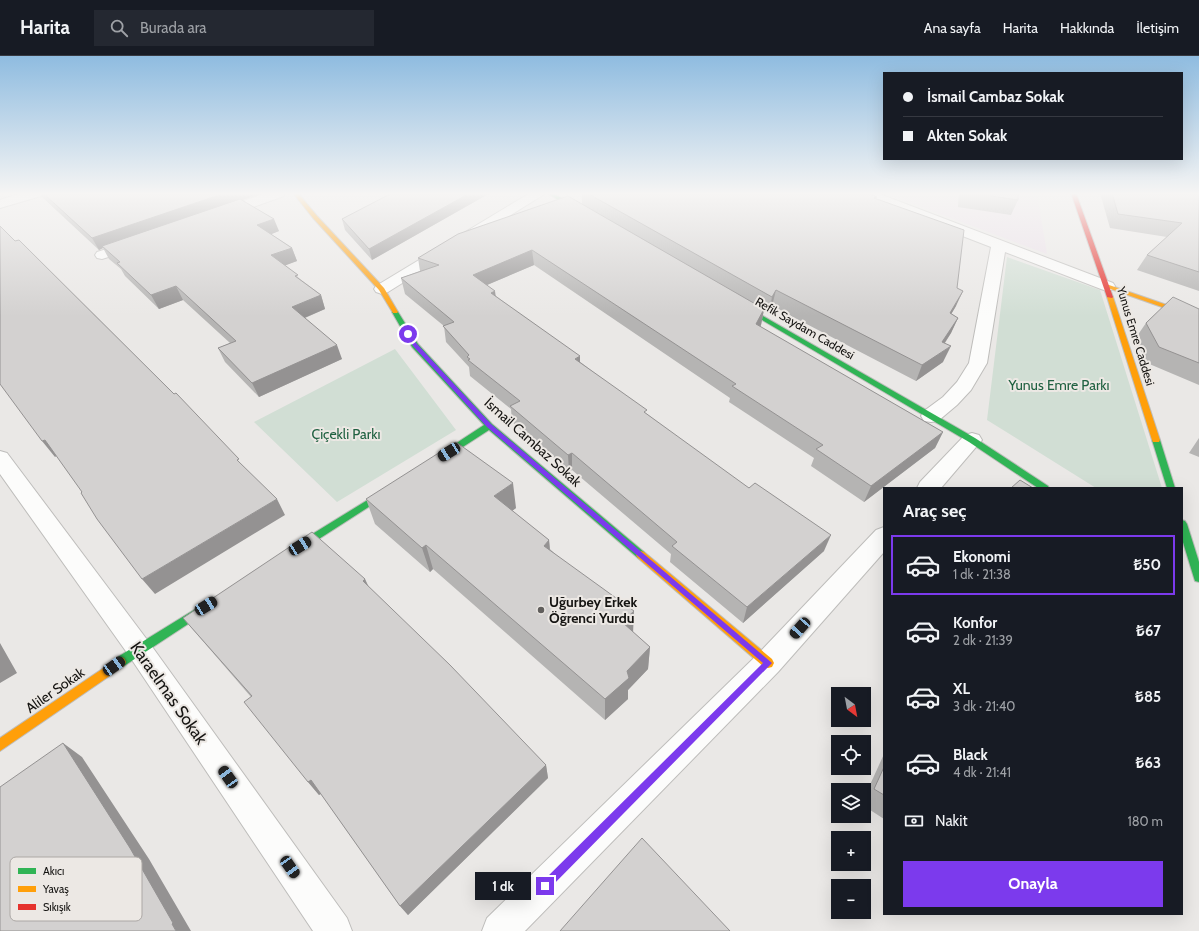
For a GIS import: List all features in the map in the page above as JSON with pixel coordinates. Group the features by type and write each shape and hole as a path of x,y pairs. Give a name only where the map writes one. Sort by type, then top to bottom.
{"street":[{"name":"İsmail Cambaz Sokak","path":"331,234 382,289 415,345 489,426 768,663"},
{"path":"382,289 473,234"},
{"path":"969,234 1108,286 1199,318"},
{"name":"Yunus Emre Caddesi","path":"1088,234 1108,286 1171,487"},
{"path":"102,255 146,240"},
{"path":"931,416 950,401 964,386 978,363 998,245"},
{"name":"Refik Saydam Caddesi","path":"727,297 972,440 1043,487"},
{"path":"429,464 489,426"},
{"path":"929,487 972,440"},
{"name":"Karaelmas Sokak","path":"0,458 139,649 334,931"},
{"path":"280,559 402,482"},
{"path":"1183,527 1199,578"},
{"path":"500,931 768,663 883,537"},
{"name":"Aliler Sokak","path":"0,746 139,649 220,597"}],"shaded area":[{"path":"993,234 1044,234 1047,254"}],"green space":[{"name":"Yunus Emre Parkı","path":"1007,257 1100,290 1162,487 1094,487 987,420"},
{"name":"Çiçekli Parkı","path":"395,349 456,430 337,502 254,422"}],"building":[{"path":"0,234 8,234 15,241 19,240 174,394 176,393 239,459 237,460 277,499 142,579 97,519 81,493 82,492 45,440 42,441 0,384"},
{"path":"87,234 104,234 92,238"},
{"path":"138,234 270,234 292,248 271,255 298,275 295,276 321,295 292,307 337,345 252,383 218,348 236,341 176,286 151,295 117,263 120,262 102,246"},
{"path":"355,234 396,234 369,249"},
{"path":"458,234 634,234 764,309 756,324 943,432 871,486 816,449 823,445 732,386 736,384 532,250 473,275 495,291 491,293 580,356 575,359 647,410 644,412 749,488 755,483 831,535 747,607 672,546 677,542 572,453 568,455 510,406 520,401 468,360 470,359 467,357 469,355 443,326 454,322 401,278 439,265 418,258"},
{"path":"660,234 964,234 957,288 963,291 950,313 958,318 942,342 951,346 922,365 776,290 772,297"},
{"path":"1170,234 1199,234 1199,272 1147,255"},
{"path":"1173,297 1199,309 1199,363 1159,347 1146,323"},
{"path":"456,442 513,483 494,496 549,540 544,546 634,611 622,622 650,647 627,671 629,678 605,699 426,545 422,548 366,499"},
{"path":"1020,480 1031,487 1012,487"},
{"path":"312,532 365,579 363,581 450,665 546,765 400,906 311,780 308,782 244,702 252,696 183,618"},
{"path":"63,743 135,857 10,857 10,921 142,921 142,869 173,923 172,924 176,931 0,931 0,787"},
{"path":"883,769 883,794 874,789"},
{"path":"642,838 730,931 560,931"}],"traffic: fast":[{"path":"737,303 972,440 1043,487"},
{"path":"395,312 415,345 489,426 641,555"},
{"path":"435,461 489,426"},
{"path":"1156,440 1171,487"},
{"path":"291,552 392,488"},
{"path":"1183,527 1199,578"},
{"path":"120,662 210,604"}],"traffic: slow":[{"path":"331,234 382,289 395,312"},
{"path":"1107,286 1199,318"},
{"path":"1110,297 1156,440"},
{"path":"641,555 768,663"},
{"path":"0,745 120,662"}],"traffic: jam":[{"path":"1088,234 1110,297"}],"place":[{"name":"Uğurbey Erkek Öğrenci Yurdu","path":"541,610"}],"route":[{"path":"408,334 415,345 489,426 768,663 545,886"}]}
